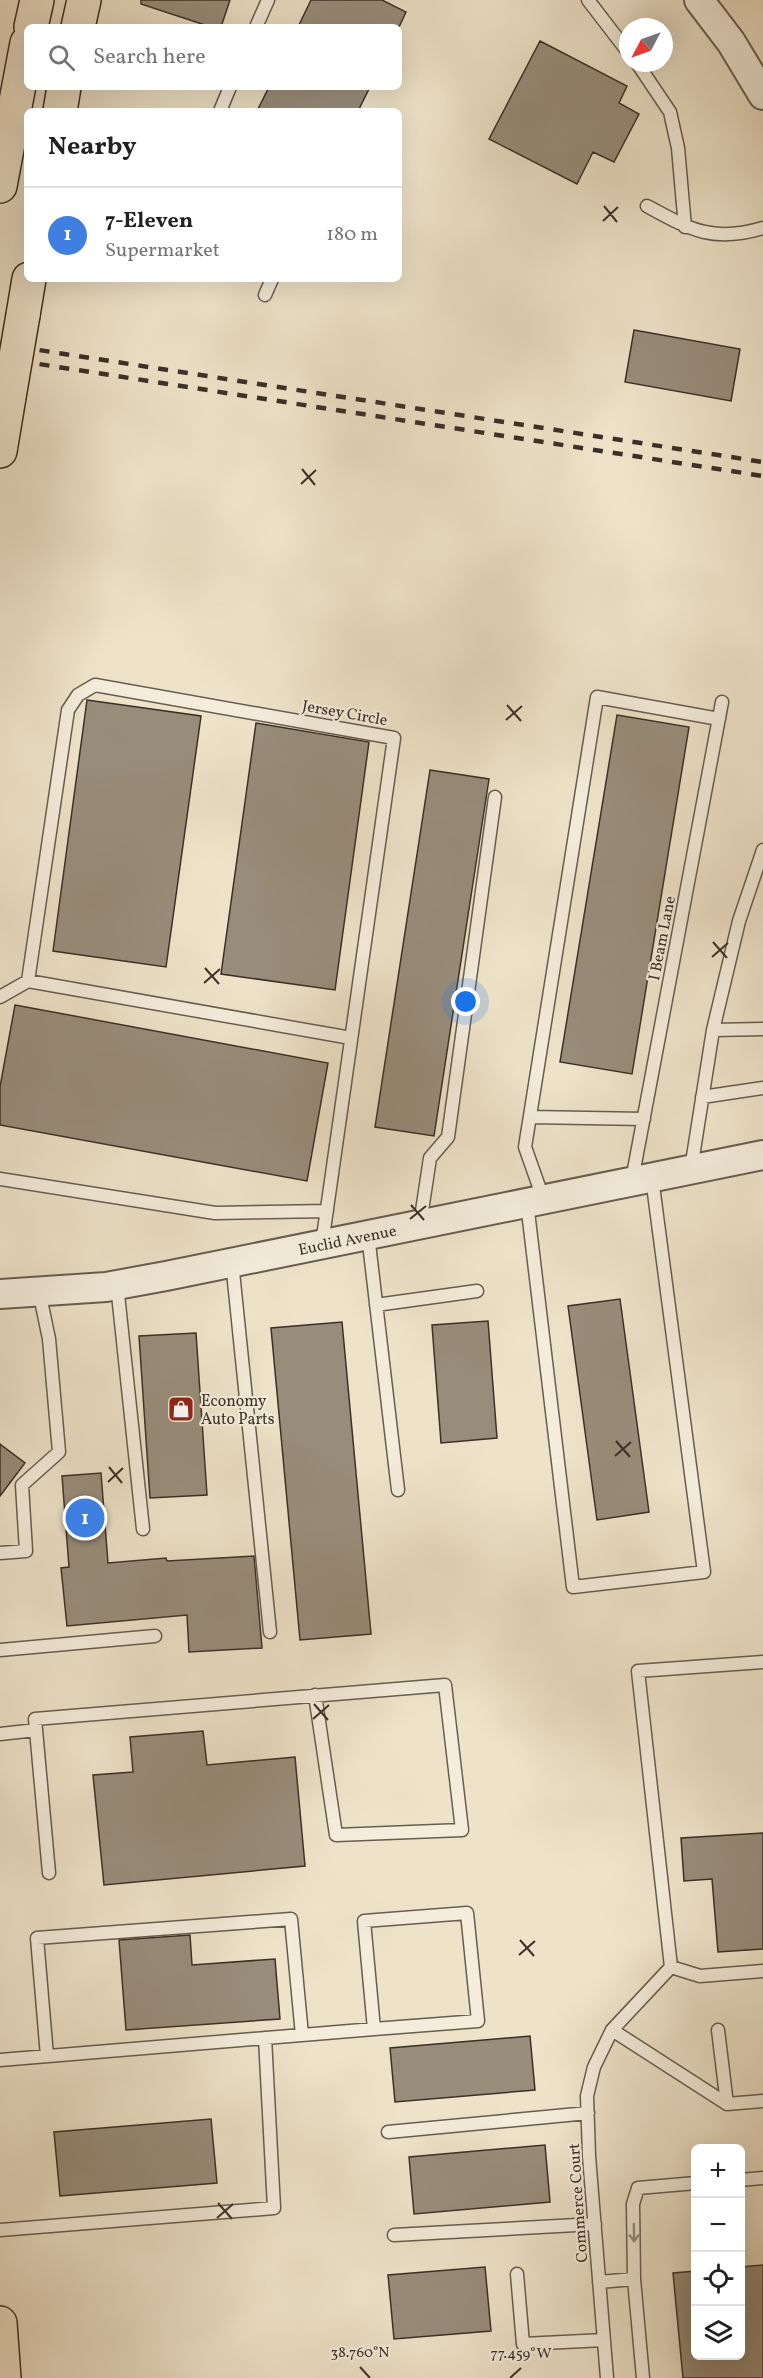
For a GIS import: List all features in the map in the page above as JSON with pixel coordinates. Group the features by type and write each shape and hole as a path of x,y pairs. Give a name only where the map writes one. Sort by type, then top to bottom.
{"highway":[{"path":"32,24 37,0"},
{"path":"79,24 84,0"},
{"path":"0,186 24,59"},
{"path":"60,108 64,90"},
{"path":"0,451 29,282"},
{"path":"0,2324 4,2378"}],"street":[{"path":"699,0 730,42 763,95"},
{"name":"Euclid Avenue","path":"0,1294 117,1285 763,1155"}],"lane":[{"path":"257,24 268,0"},
{"path":"588,0 619,40"},
{"path":"643,72 670,112 678,148 685,227"},
{"path":"221,108 229,90"},
{"path":"647,206 685,227 716,234 740,235 763,228"},
{"path":"265,295 271,282"},
{"name":"Jersey Circle","path":"28,981 68,710 78,695 95,685 394,738 322,1244"},
{"path":"535,1200 525,1147 597,697 719,719"},
{"name":"I Beam Lane","path":"535,1200 573,1587 704,1572 642,1178 644,1119 722,702"},
{"path":"420,1224 430,1158 448,1137 495,797"},
{"path":"692,1169 713,1030 739,921 763,850"},
{"path":"0,997 28,981 351,1038"},
{"path":"713,1030 763,1029"},
{"path":"702,1097 763,1088"},
{"path":"530,1116 644,1119"},
{"path":"0,1179 215,1214 327,1211"},
{"path":"368,1234 398,1490"},
{"path":"232,1263 270,1632"},
{"path":"117,1285 143,1529"},
{"path":"376,1305 477,1291"},
{"path":"0,1553 26,1551 22,1485 59,1452 49,1339 39,1292"},
{"path":"0,1650 155,1636"},
{"path":"763,1662 638,1671 671,1967 700,1976 763,1971"},
{"path":"49,1873 35,1719 315,1695 445,1684 462,1830 336,1835 315,1695"},
{"path":"0,1734 36,1730"},
{"path":"0,2060 477,2021 467,1913 364,1921 374,2029"},
{"path":"48,2056 37,1938 291,1919 302,2035"},
{"name":"Commerce Court","path":"608,2378 599,2283 587,2096 594,2067 612,2030 671,1967"},
{"path":"612,2030 727,2104 763,2101"},
{"path":"718,2030 727,2104"},
{"path":"0,2230 274,2208 265,2038"},
{"path":"388,2132 588,2113"},
{"path":"745,2180 763,2178"},
{"path":"643,2378 634,2279 633,2204 638,2188 691,2183"},
{"path":"394,2235 595,2224"},
{"path":"517,2274 523,2344 604,2340"},
{"path":"599,2283 634,2279"}],"building":[{"path":"141,0 230,0 222,24 202,24 141,4"},
{"path":"311,0 382,0 406,12 400,24 299,24"},
{"path":"540,41 627,86 619,103 639,114 614,162 593,152 577,184 489,139"},
{"path":"268,90 368,90 360,108 258,108"},
{"path":"634,330 740,349 731,401 625,382"},
{"path":"87,700 201,716 166,967 53,951"},
{"path":"617,715 689,727 632,1074 560,1062"},
{"path":"256,723 369,742 335,990 221,974"},
{"path":"430,770 489,779 434,1136 375,1127"},
{"path":"15,1005 328,1063 307,1181 0,1125 0,1087"},
{"path":"620,1299 649,1512 597,1520 568,1306"},
{"path":"488,1321 497,1438 441,1443 432,1325"},
{"path":"342,1322 371,1634 300,1640 271,1328"},
{"path":"196,1333 207,1495 150,1498 139,1336"},
{"path":"0,1444 25,1463 0,1496"},
{"path":"101,1473 108,1563 166,1558 167,1561 254,1556 262,1648 189,1652 187,1615 67,1626 61,1568 69,1567 62,1476"},
{"path":"203,1731 207,1765 295,1757 305,1866 104,1885 93,1775 133,1772 130,1737"},
{"path":"763,1833 763,1949 718,1952 712,1879 684,1881 681,1838"},
{"path":"190,1935 192,1965 275,1959 280,2019 126,2030 119,1940"},
{"path":"530,2036 535,2090 395,2102 390,2048"},
{"path":"211,2119 217,2183 60,2196 54,2132"},
{"path":"545,2145 550,2202 414,2214 409,2157"},
{"path":"763,2265 763,2378 683,2378 673,2273 691,2271 691,2360 745,2360 745,2267"},
{"path":"485,2267 491,2331 394,2339 388,2275"}],"railway":[{"path":"0,344 763,462"},
{"path":"0,358 763,476"}],"place":[{"name":"Economy Auto Parts","path":"181,1409"},
{"name":"7-Eleven","path":"85,1518"}]}
